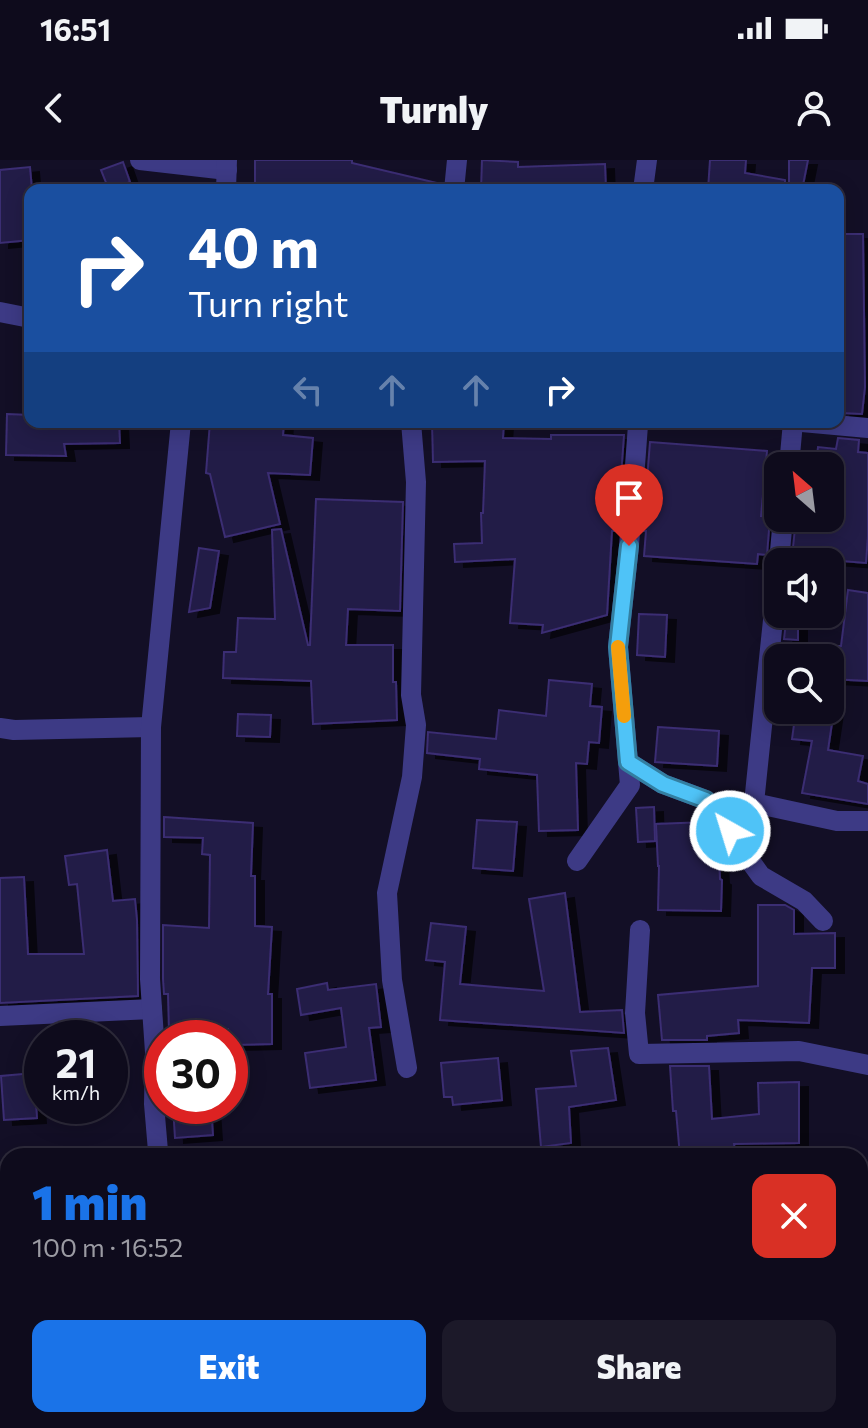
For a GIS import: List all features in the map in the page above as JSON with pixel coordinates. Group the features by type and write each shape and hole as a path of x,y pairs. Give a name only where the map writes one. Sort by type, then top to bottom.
{"street":[{"path":"140,160 227,173"},
{"path":"455,184 457,160"},
{"path":"644,184 647,160"},
{"path":"0,312 24,317"},
{"path":"844,426 868,428"},
{"path":"158,1148 150,979 151,727 180,428"},
{"path":"407,1068 392,980 387,893 412,777 416,725 411,695 416,482 412,428"},
{"path":"577,861 630,785 618,647 638,428"},
{"path":"790,452 792,428"},
{"path":"772,628 754,803 837,821 868,821"},
{"path":"0,728 151,727"},
{"path":"628,762 663,784 706,800 761,876 804,901 823,921"},
{"path":"640,930 635,1013 639,1054 799,1051 868,1065"},
{"path":"0,1016 152,1009"}],"building":[{"path":"255,160 352,160 352,163 437,183 437,184 255,184"},
{"path":"482,160 518,162 518,167 605,164 606,184 481,184"},
{"path":"710,160 746,160 745,173 785,180 785,184 708,184"},
{"path":"789,160 808,160 803,184 789,184"},
{"path":"123,162 130,182 107,184 101,170"},
{"path":"30,167 31,184 24,184 24,241 0,243 0,170"},
{"path":"844,234 863,234 865,387 862,414 844,413"},
{"path":"7,414 24,415 24,428 119,428 120,443 64,444 66,456 6,455"},
{"path":"210,428 284,428 283,435 313,438 310,475 268,473 280,524 225,537 210,474 206,473"},
{"path":"432,428 504,428 503,438 624,435 617,531 612,531 607,615 542,633 543,625 510,623 515,559 455,562 454,544 482,543 485,461 433,462"},
{"path":"838,438 859,440 858,452 868,453 866,563 844,561 844,548 793,548 795,532 844,532 844,452 817,452 818,447 836,449"},
{"path":"650,442 767,451 764,452 761,516 764,516 764,532 769,532 768,548 764,548 764,555 758,554 757,564 644,556 646,531 643,531"},
{"path":"316,499 403,502 400,611 348,609 346,645 393,645 397,720 313,724 311,681 223,678 224,652 236,652 238,618 275,619 272,530 281,529 310,645"},
{"path":"199,548 219,551 210,608 189,612"},
{"path":"848,590 868,593 868,681 844,680 844,644 841,644"},
{"path":"639,614 667,615 665,657 637,655"},
{"path":"785,628 798,628 798,640 784,639"},
{"path":"549,680 592,684 590,706 602,707 599,743 589,742 587,764 576,763 578,830 539,831 537,775 479,769 480,759 427,753 428,732 496,739 499,710 546,716"},
{"path":"238,714 271,715 270,737 237,736"},
{"path":"794,724 832,724 828,750 863,756 858,781 868,784 868,804 802,793 812,741 792,739"},
{"path":"658,727 719,731 717,766 655,762"},
{"path":"654,807 655,841 638,842 636,808"},
{"path":"164,817 253,823 251,876 255,876 255,926 272,927 268,994 272,994 272,1044 248,1045 248,1020 169,1020 168,994 164,994 163,979 163,925 209,928 210,855 202,854 203,838 164,837"},
{"path":"477,820 517,822 513,871 473,868"},
{"path":"706,822 718,838 721,911 658,910 656,824"},
{"path":"107,850 113,901 135,899 138,996 0,1003 0,878 24,877 28,954 84,954 77,884 69,885 65,856"},
{"path":"565,893 580,1012 622,1010 624,1033 440,1020 445,962 426,960 431,923 466,927 460,984 544,991 529,899"},
{"path":"758,905 785,905 794,910 794,934 835,933 835,968 812,968 809,1023 738,1020 739,1033 707,1036 707,1040 662,1040 658,995 758,986"},
{"path":"327,983 328,990 376,984 381,1027 369,1028 376,1080 310,1088 305,1053 346,1047 341,1008 301,1015 297,989"},
{"path":"608,1048 616,1100 569,1107 571,1143 541,1147 536,1089 576,1086 571,1051"},
{"path":"498,1058 502,1100 453,1105 452,1097 444,1097 441,1063"},
{"path":"670,1066 709,1066 712,1119 759,1114 758,1083 799,1082 799,1143 679,1148 676,1111 673,1111"},
{"path":"24,1074 24,1119 4,1120 1,1076"},
{"path":"174,1124 212,1124 213,1135 175,1138"}],"slow traffic":[{"path":"618,647 624,716"}],"route":[{"path":"629,546 618,647 628,762 663,784 706,800 730,831"}]}
